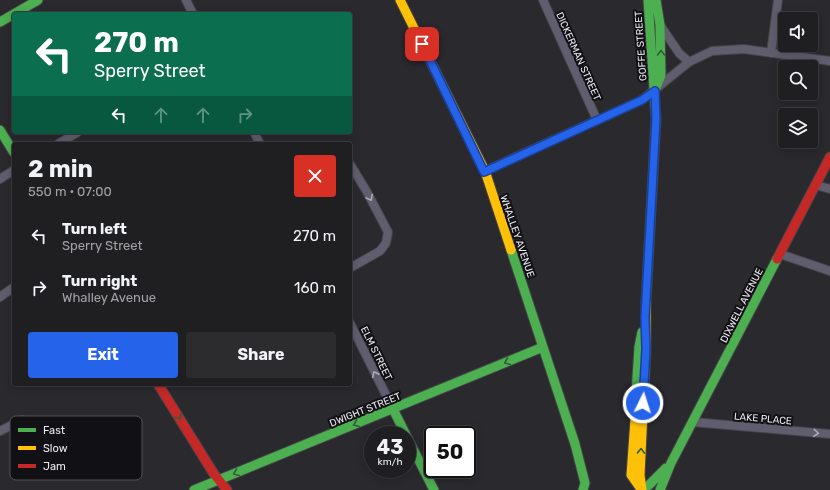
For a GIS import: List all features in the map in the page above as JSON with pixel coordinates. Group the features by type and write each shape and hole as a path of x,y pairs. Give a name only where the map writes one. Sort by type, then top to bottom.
{"main road":[{"path":"17,12 38,0"},
{"name":"WHALLEY AVENUE","path":"400,0 484,172 575,444 584,486"},
{"name":"GOFFE STREET","path":"642,490 640,475 646,349 645,317 656,119 648,0"},
{"name":"GOFFE STREET","path":"655,91 661,75 660,25 656,0"},
{"path":"0,22 12,15"},
{"path":"0,130 12,150"},
{"name":"DIXWELL AVENUE","path":"660,490 671,463 830,157"},
{"name":"DWIGHT STREET","path":"194,490 543,347"},
{"path":"159,386 218,480 227,490"},
{"name":"ELM STREET","path":"392,409 401,426"},
{"name":"ELM STREET","path":"416,455 434,490"},
{"name":"DIXWELL AVENUE","path":"642,490 649,486 671,463"},
{"path":"584,486 592,490"}],"street":[{"path":"186,0 192,12"},
{"name":"DICKERMAN STREET","path":"544,0 597,120"},
{"path":"771,53 778,0"},
{"path":"660,25 679,53 689,62"},
{"path":"484,172 642,100 689,62 704,54 720,50 744,49 830,61"},
{"path":"61,142 75,134"},
{"path":"352,167 368,192 388,232 386,243 380,251 352,267"},
{"path":"0,179 12,171"},
{"path":"815,185 830,189"},
{"path":"780,254 830,271"},
{"path":"0,297 12,288"},
{"name":"ELM STREET","path":"352,327 392,409"},
{"name":"LAKE PLACE","path":"693,422 830,434"},
{"path":"0,431 10,426"}],"traffic: fast":[{"path":"17,12 38,0"},
{"path":"646,302 656,119 648,0"},
{"path":"655,90 661,75 660,25 656,0"},
{"path":"0,22 12,15"},
{"path":"0,130 12,150"},
{"path":"511,250 575,444 585,483 583,490"},
{"path":"660,490 671,463 777,259"},
{"path":"636,393 639,347 642,332"},
{"path":"194,490 543,347"},
{"path":"393,409 402,426"},
{"path":"416,455 434,490"},
{"path":"641,490 649,485 666,468"}],"traffic: slow":[{"path":"400,0 485,171 511,250"},
{"path":"642,490 640,475 646,349 646,302"},
{"path":"635,420 631,475 641,489"}],"traffic: jam":[{"path":"777,259 830,157"},
{"path":"159,386 214,474 227,490"}],"route":[{"path":"422,44 484,172 642,100 655,91 656,119 645,317 646,349 643,403"}]}
